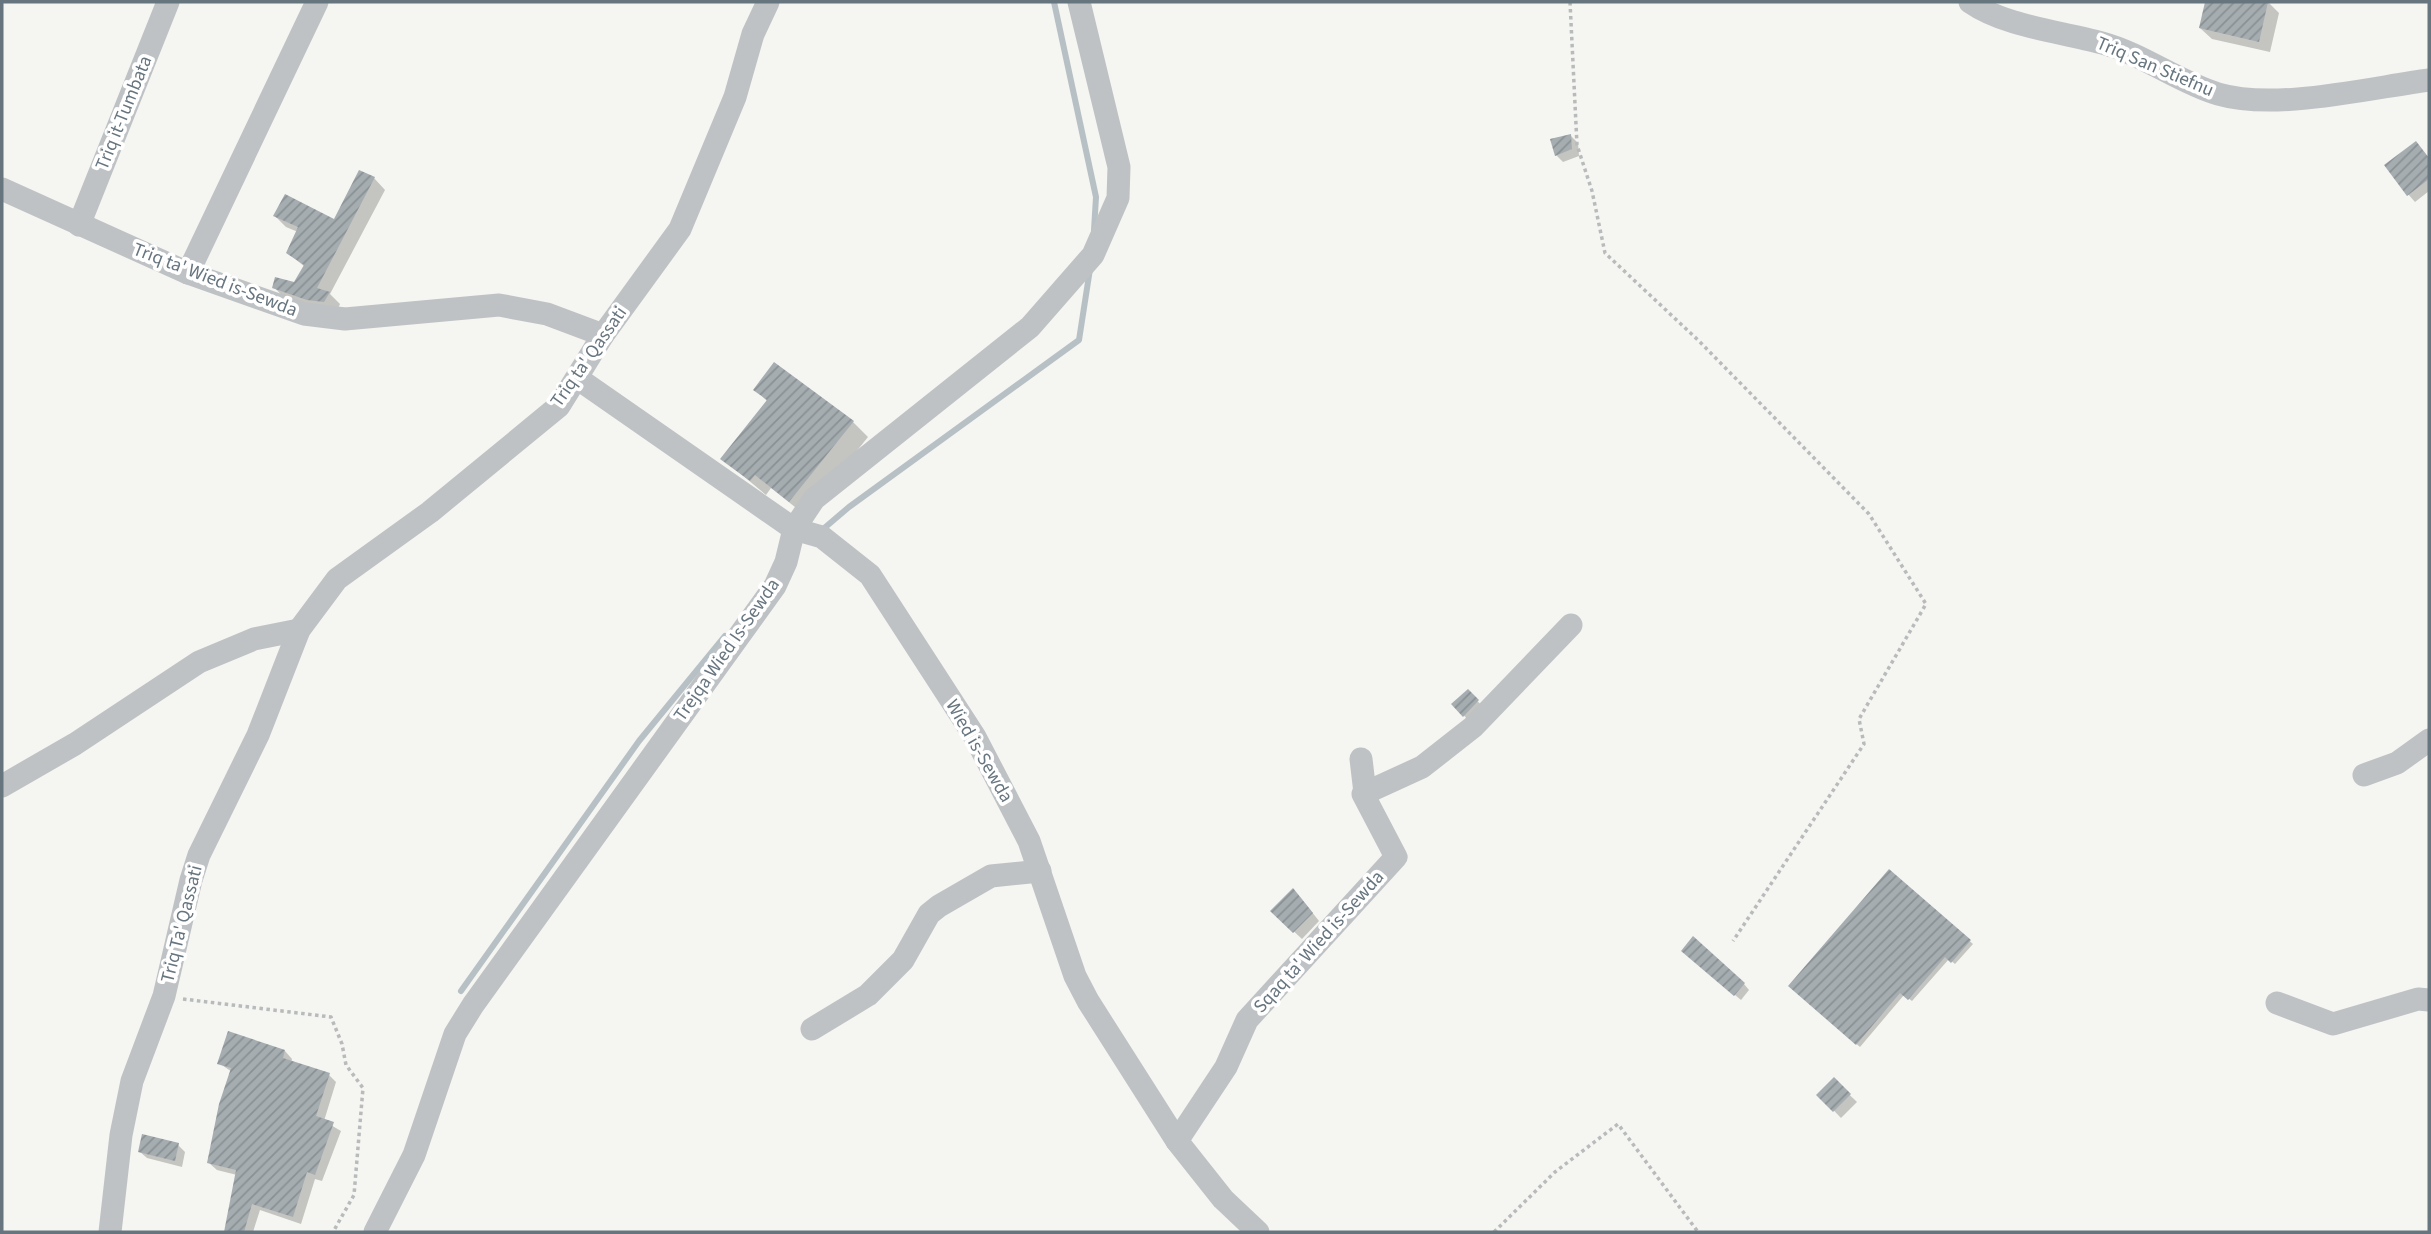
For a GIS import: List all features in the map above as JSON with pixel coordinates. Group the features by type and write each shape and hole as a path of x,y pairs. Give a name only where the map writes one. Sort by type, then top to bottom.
{"street":[{"name":"Triq it-Tumbata","path":"79,225 168,2"},
{"path":"188,273 317,2"},
{"name":"Triq ta' Qassati","path":"299,630 337,579 430,512 559,406 603,335 680,229 735,97 753,34 768,2"},
{"name":"Trejqa Wied Is-Sewda","path":"375,1232 414,1155 455,1034 473,1005 775,586 786,562 794,529 814,499 1030,327 1093,255 1118,198 1119,167 1079,2"},
{"name":"Triq San Stiefnu","path":"1970,2 1999,16 2119,48 2200,87 2229,96 2283,100 2429,80"},
{"name":"Triq ta' Wied is-Sewda","path":"2,189 188,273 304,314 345,319 499,305 547,314 603,335"},
{"name":"Wied is-Sewda","path":"577,377 794,529 822,537 870,575 975,737 1029,841 1075,976 1177,1141 1223,1199 1258,1232"},
{"path":"1361,759 1365,793 1422,767 1473,727 1572,625"},
{"path":"2,786 75,744 199,662 254,639 299,630"},
{"name":"Triq Ta' Qassati","path":"110,1232 121,1135 132,1081 164,996 199,855 258,735 299,630"},
{"path":"2364,775 2397,763 2429,740"},
{"name":"Sqaq ta' Wied is-Sewda","path":"1177,1141 1226,1067 1247,1020 1396,857 1365,793"},
{"path":"812,1029 868,995 903,960 929,914 939,906 990,876 1040,871"},
{"path":"2277,1003 2333,1024 2418,999 2429,1000"}],"path":[{"path":"1570,2 1577,145 1592,191 1605,253 1699,341 1869,514 1926,604 1859,719 1864,744 1733,941"},
{"path":"164,996 331,1017 342,1044 346,1065 363,1088 354,1195 333,1232"},
{"path":"1494,1232 1555,1172 1618,1124 1698,1232"}],"building":[{"path":"2205,2 2268,2 2259,42 2199,28"},
{"path":"1571,134 1572,149 1555,156 1550,139"},
{"path":"2416,141 2429,158 2429,179 2407,196 2384,165"},
{"path":"359,170 375,177 317,288 330,292 324,302 307,300 272,288 275,277 294,282 304,265 286,253 298,227 273,216 285,194 334,219"},
{"path":"774,362 854,421 789,502 755,475 750,481 720,459 767,400 753,390"},
{"path":"1468,689 1479,700 1463,717 1451,704"},
{"path":"1889,869 1971,940 1951,963 1945,957 1908,1000 1900,993 1856,1045 1788,986"},
{"path":"1293,888 1313,913 1293,933 1270,911"},
{"path":"1693,936 1745,983 1734,996 1681,951"},
{"path":"228,1031 285,1050 283,1058 330,1073 316,1116 334,1122 315,1175 307,1172 293,1217 252,1204 244,1232 224,1232 236,1170 207,1163 219,1104 231,1068 217,1064"},
{"path":"1834,1077 1851,1094 1833,1112 1816,1095"},
{"path":"142,1134 179,1143 175,1161 138,1152"}],"waterway":[{"path":"1054,2 1096,197 1094,230"},
{"path":"822,530 849,507 1079,340 1090,269"},
{"path":"461,991 639,741 725,636"}]}
